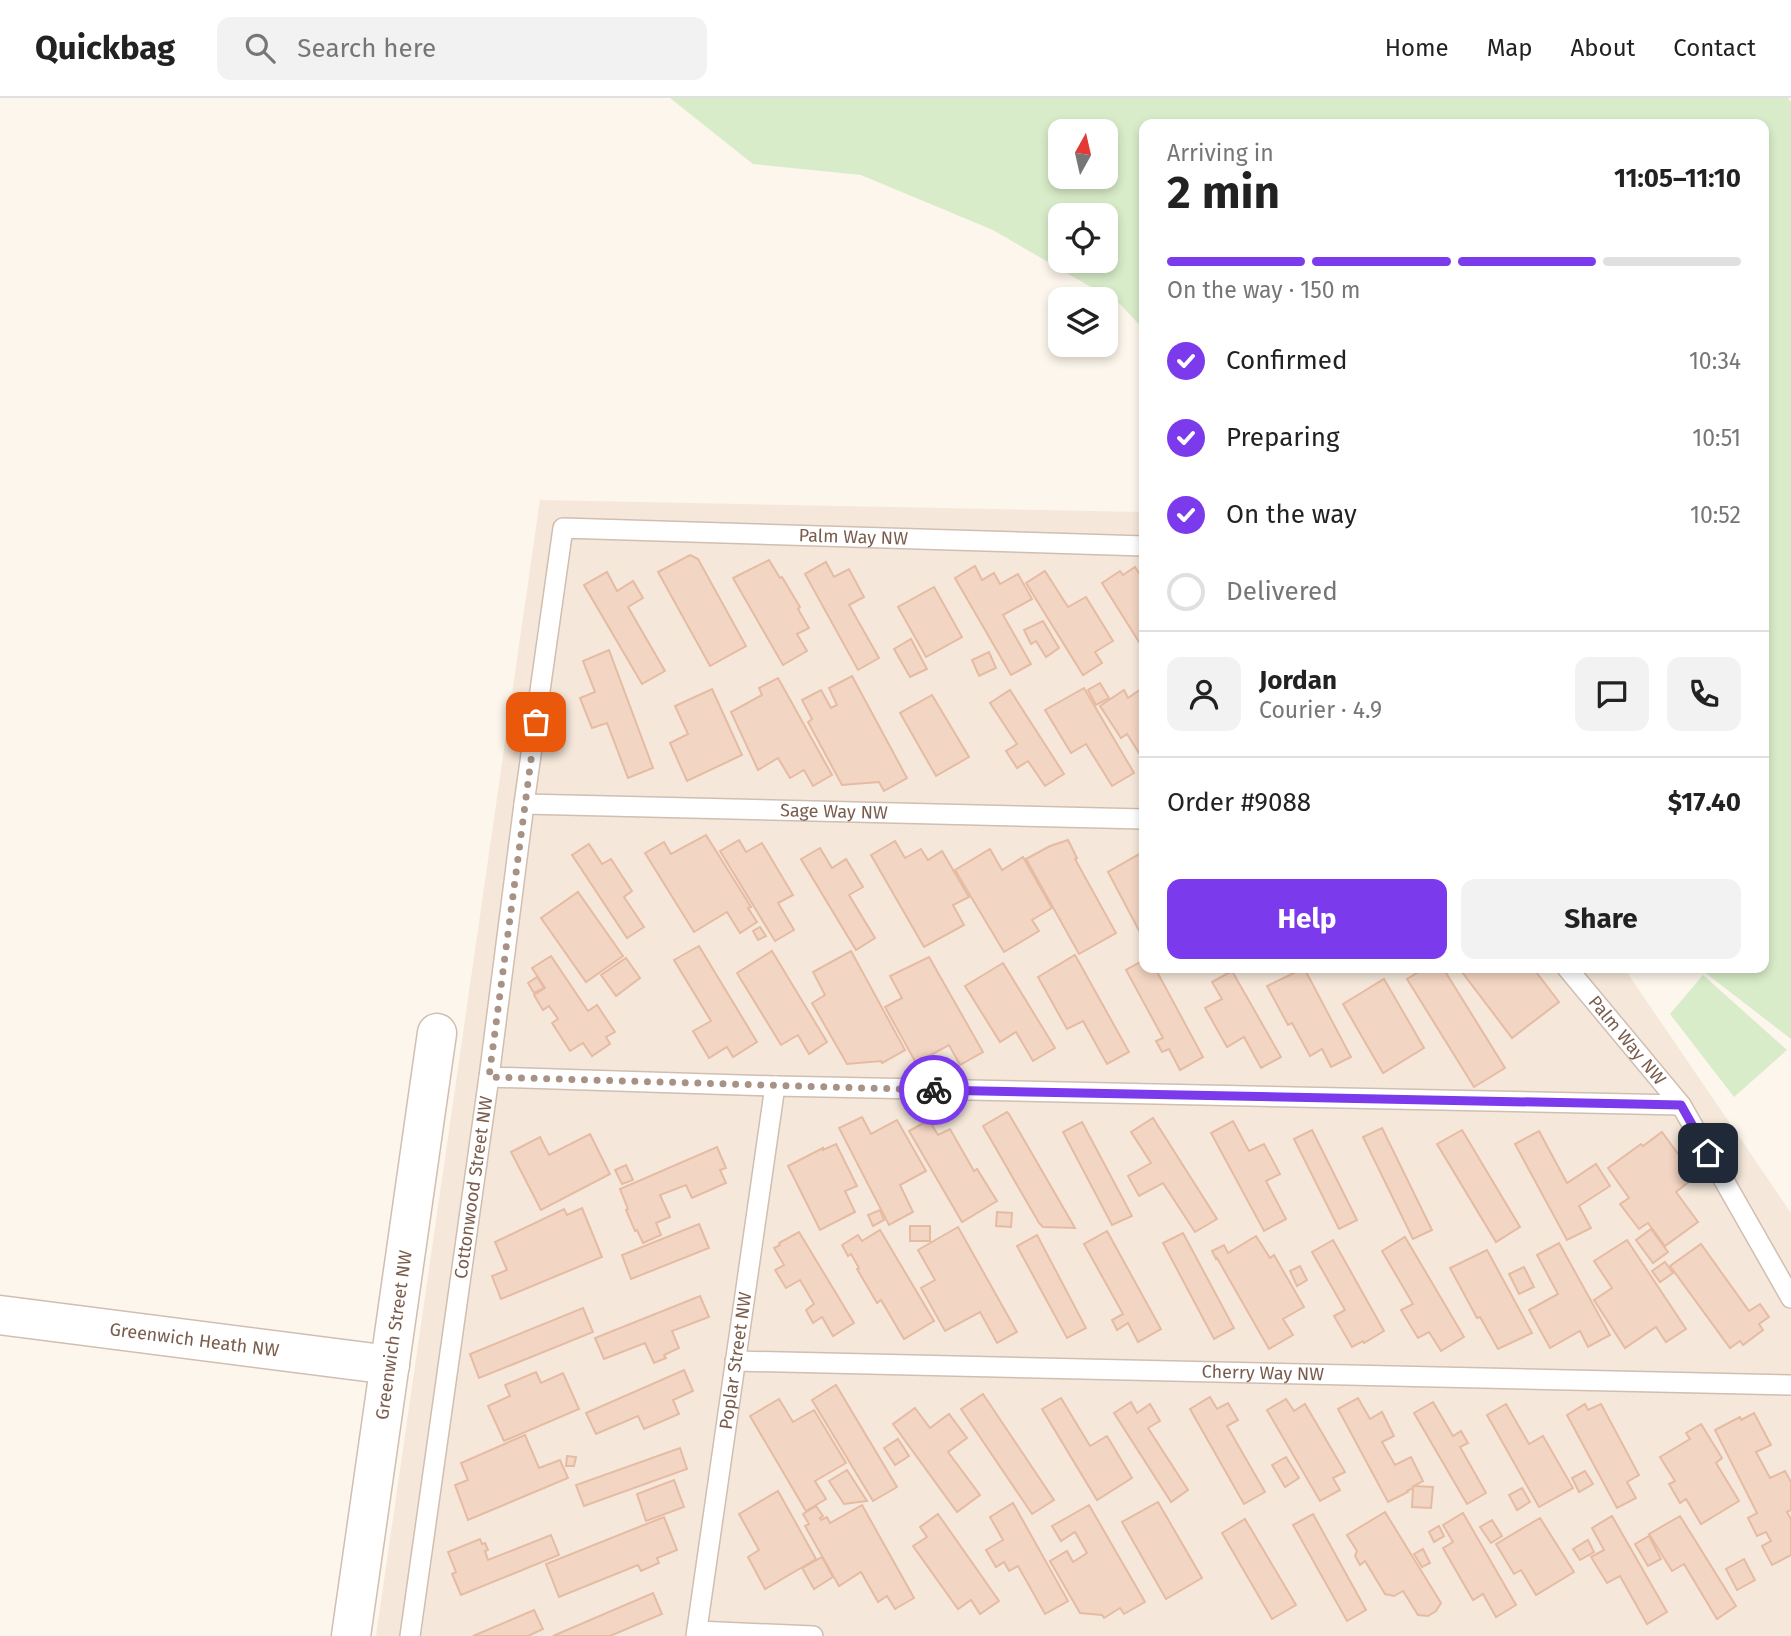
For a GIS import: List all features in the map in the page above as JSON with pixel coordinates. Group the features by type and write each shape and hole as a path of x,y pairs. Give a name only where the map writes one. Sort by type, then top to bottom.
{"street":[{"name":"Greenwich Street NW","path":"351,1636 437,1033"},
{"name":"Greenwich Heath NW","path":"0,1315 390,1365"}],"lane":[{"name":"Palm Way NW","path":"563,528 1139,546"},
{"name":"Cottonwood Street NW","path":"410,1636 563,528"},
{"name":"Sage Way NW","path":"524,804 1139,819"},
{"name":"Palm Way NW","path":"1571,973 1681,1105 1791,1298"},
{"path":"489,1077 775,1086 1681,1105"},
{"name":"Poplar Street NW","path":"697,1633 775,1086"},
{"name":"Cherry Way NW","path":"735,1361 1791,1385"},
{"path":"697,1633 813,1636"}],"shaded area":[{"path":"540,500 1139,512 1139,973 1627,973 1791,1213 1791,1636 376,1636"}],"green space":[{"path":"670,98 1788,98 1791,102 1791,1039 1705,973 1769,973 1769,119 1139,119 1139,325 1118,303 1118,287 1091,287 1067,273 1118,273 1118,203 1048,203 1048,262 993,230 861,175 753,164"},
{"path":"1703,975 1787,1050 1734,1097 1670,1014"}],"building":[{"path":"690,555 698,559 746,646 710,666 658,572"},
{"path":"769,560 800,607 798,609 809,628 797,634 807,651 783,665 733,578"},
{"path":"826,562 834,577 849,569 864,597 849,605 879,658 858,670 805,574"},
{"path":"975,566 982,580 994,573 1000,584 1018,574 1032,599 1003,615 1031,664 1011,675 955,578"},
{"path":"1135,567 1139,573 1139,642 1102,583 1120,571 1123,575"},
{"path":"1045,571 1068,607 1086,597 1113,641 1095,652 1102,663 1083,675 1026,583"},
{"path":"607,572 617,591 633,581 643,598 628,607 665,671 642,684 584,585"},
{"path":"934,587 962,637 926,657 898,607"},
{"path":"1043,621 1059,648 1046,657 1036,641 1031,644 1024,630"},
{"path":"911,639 927,669 910,677 894,649"},
{"path":"609,650 653,768 628,778 607,723 592,728 580,698 595,692 583,661"},
{"path":"989,652 996,668 979,676 972,660"},
{"path":"852,676 907,778 884,791 879,782 842,785 808,722 812,719 802,700 821,690 831,708 837,705 829,688"},
{"path":"778,678 832,775 813,786 804,770 790,778 778,758 758,770 731,712 762,695 759,688"},
{"path":"1100,683 1109,698 1096,705 1088,690"},
{"path":"1084,688 1134,773 1112,786 1086,744 1071,753 1045,710"},
{"path":"712,689 742,755 687,781 670,743 688,734 675,706"},
{"path":"1010,690 1064,774 1045,786 1028,761 1017,768 1006,751 1017,744 990,703"},
{"path":"1124,690 1128,698 1139,690 1139,753 1127,734 1121,738 1100,706"},
{"path":"932,695 969,757 936,776 900,713"},
{"path":"706,835 751,907 748,908 757,922 740,933 727,912 694,932 645,853 664,842 671,854"},
{"path":"739,840 746,852 762,843 793,895 778,903 794,930 775,941 720,851"},
{"path":"1068,840 1077,858 1075,859 1116,933 1079,954 1026,859"},
{"path":"895,841 905,858 921,849 928,860 942,851 969,897 953,905 964,925 924,947 871,855"},
{"path":"589,844 602,864 611,859 632,891 624,897 644,927 627,938 572,855"},
{"path":"820,848 832,868 846,859 863,887 849,895 875,938 856,950 801,859"},
{"path":"990,849 1002,870 1023,857 1052,908 1032,920 1039,931 1004,952 955,870"},
{"path":"1139,854 1139,931 1108,872"},
{"path":"578,892 623,956 586,982 541,918"},
{"path":"760,927 766,936 758,940 753,931"},
{"path":"699,946 757,1042 733,1057 727,1047 709,1058 693,1031 711,1021 674,960"},
{"path":"772,951 827,1042 809,1054 798,1035 781,1045 737,973"},
{"path":"851,951 905,1050 882,1063 847,1064 812,1003 825,995 813,972"},
{"path":"1075,955 1129,1052 1107,1064 1083,1021 1067,1029 1038,977"},
{"path":"551,956 588,1011 597,1005 615,1032 606,1037 610,1044 592,1056 583,1043 570,1051 552,1023 558,1019 549,1006 543,1010 534,995 545,988 532,968"},
{"path":"929,957 983,1052 960,1065 949,1045 916,1063 885,1007 902,998 890,976"},
{"path":"626,958 640,978 616,996 601,975"},
{"path":"1003,963 1055,1048 1033,1061 1016,1032 1000,1042 965,986"},
{"path":"1139,963 1139,973 1158,973 1203,1057 1180,1070 1169,1049 1162,1052 1156,1041 1163,1038 1126,970"},
{"path":"1233,973 1281,1057 1261,1068 1244,1037 1227,1047 1205,1008 1222,999 1212,982"},
{"path":"1294,973 1307,973 1351,1057 1331,1067 1322,1049 1310,1056 1292,1023 1288,1025 1267,986"},
{"path":"1417,973 1446,973 1505,1068 1474,1087 1407,979"},
{"path":"1463,973 1537,973 1559,1002 1512,1038"},
{"path":"537,977 544,988 534,993 528,983"},
{"path":"1384,979 1424,1048 1383,1073 1343,1004"},
{"path":"1007,1112 1075,1228 1043,1227 1039,1223 983,1126"},
{"path":"862,1117 871,1134 897,1120 926,1171 900,1185 913,1212 889,1225 839,1128"},
{"path":"1153,1118 1217,1219 1195,1232 1163,1183 1139,1196 1128,1176 1151,1163 1131,1132"},
{"path":"929,1120 938,1135 950,1129 974,1171 977,1169 997,1201 962,1222 909,1131"},
{"path":"1233,1121 1249,1151 1264,1144 1280,1174 1266,1181 1286,1219 1264,1231 1211,1133"},
{"path":"1082,1122 1132,1216 1112,1225 1063,1132"},
{"path":"1382,1128 1432,1230 1413,1239 1363,1137"},
{"path":"1312,1130 1357,1220 1339,1229 1294,1139"},
{"path":"1462,1130 1520,1227 1496,1242 1437,1144"},
{"path":"1539,1131 1567,1183 1596,1164 1610,1186 1579,1206 1591,1228 1567,1240 1515,1144"},
{"path":"1662,1132 1695,1177 1676,1192 1698,1222 1665,1246 1648,1223 1639,1229 1620,1204 1629,1198 1608,1168"},
{"path":"590,1134 610,1174 541,1210 511,1152 540,1137 549,1155"},
{"path":"836,1144 857,1186 845,1191 855,1212 820,1230 788,1166"},
{"path":"717,1147 726,1168 720,1170 726,1183 692,1198 686,1185 660,1195 670,1217 656,1223 661,1235 643,1243 626,1210 628,1209 620,1189"},
{"path":"626,1165 633,1180 622,1184 615,1170"},
{"path":"582,1208 602,1257 501,1299 492,1276 507,1270 495,1242 564,1209 567,1215"},
{"path":"880,1210 884,1220 873,1226 868,1215"},
{"path":"997,1212 1012,1213 1011,1227 996,1226"},
{"path":"699,1224 709,1248 631,1279 622,1255"},
{"path":"910,1226 930,1226 930,1241 910,1241"},
{"path":"958,1227 1017,1332 997,1343 980,1312 945,1331 921,1288 935,1280 918,1250"},
{"path":"1651,1229 1668,1252 1653,1263 1636,1240"},
{"path":"880,1230 934,1321 904,1339 881,1300 877,1303 851,1254 848,1256 842,1245 858,1235 862,1241"},
{"path":"1107,1231 1161,1329 1138,1342 1128,1323 1117,1330 1112,1320 1123,1314 1084,1244"},
{"path":"799,1232 854,1323 833,1336 822,1317 813,1323 806,1310 814,1304 800,1280 786,1288 775,1270 784,1265 774,1248"},
{"path":"1183,1233 1234,1328 1214,1339 1163,1243"},
{"path":"1037,1235 1086,1328 1067,1338 1017,1246"},
{"path":"1256,1236 1270,1258 1274,1255 1304,1307 1283,1319 1293,1335 1269,1349 1212,1251 1224,1245 1228,1253"},
{"path":"1405,1237 1464,1337 1441,1351 1429,1332 1418,1338 1401,1310 1413,1304 1382,1251"},
{"path":"1333,1240 1384,1331 1352,1347 1334,1316 1345,1310 1312,1252"},
{"path":"1627,1240 1686,1329 1666,1342 1656,1327 1625,1348 1594,1300 1612,1288 1594,1261"},
{"path":"1559,1243 1610,1335 1588,1347 1580,1331 1550,1348 1529,1310 1558,1294 1537,1255"},
{"path":"1701,1244 1749,1311 1760,1304 1769,1317 1759,1324 1763,1330 1743,1345 1740,1341 1730,1348 1670,1266"},
{"path":"1487,1250 1532,1333 1498,1349 1480,1317 1477,1318 1450,1268"},
{"path":"1665,1262 1673,1273 1660,1282 1652,1271"},
{"path":"1300,1266 1307,1280 1297,1286 1290,1271"},
{"path":"1524,1267 1534,1287 1519,1294 1509,1274"},
{"path":"700,1296 709,1317 672,1331 679,1348 664,1355 666,1358 654,1363 645,1343 604,1359 595,1338"},
{"path":"583,1308 593,1332 479,1378 470,1354"},
{"path":"684,1370 693,1391 673,1400 679,1414 644,1429 638,1416 596,1434 586,1413"},
{"path":"536,1372 541,1383 563,1373 579,1409 504,1441 488,1406 510,1396 505,1385"},
{"path":"836,1385 897,1487 873,1501 812,1400"},
{"path":"983,1394 1054,1500 1032,1514 961,1409"},
{"path":"1210,1397 1217,1409 1228,1403 1238,1420 1227,1426 1265,1492 1244,1504 1190,1409"},
{"path":"1061,1398 1090,1446 1107,1436 1132,1478 1097,1500 1042,1409"},
{"path":"1358,1398 1370,1419 1382,1412 1394,1436 1382,1442 1395,1465 1411,1457 1423,1481 1414,1486 1433,1487 1431,1508 1412,1507 1413,1488 1388,1502 1338,1409"},
{"path":"779,1399 793,1422 814,1410 846,1463 815,1481 826,1499 806,1511 750,1416"},
{"path":"1286,1399 1294,1411 1305,1404 1345,1472 1333,1478 1340,1490 1320,1501 1267,1410"},
{"path":"1131,1402 1137,1413 1150,1404 1160,1421 1148,1428 1188,1490 1171,1502 1114,1413"},
{"path":"1433,1402 1453,1436 1461,1431 1468,1443 1460,1447 1486,1493 1467,1504 1414,1413"},
{"path":"1506,1404 1529,1444 1543,1436 1573,1488 1539,1507 1487,1415"},
{"path":"1585,1404 1588,1410 1601,1404 1639,1475 1627,1482 1636,1498 1617,1508 1567,1415"},
{"path":"915,1408 930,1428 949,1414 967,1438 948,1452 980,1495 957,1512 893,1424"},
{"path":"1754,1413 1771,1445 1756,1452 1770,1478 1785,1471 1791,1482 1791,1510 1787,1512 1791,1519 1791,1555 1772,1565 1762,1546 1771,1541 1766,1532 1757,1536 1748,1518 1757,1513 1715,1430"},
{"path":"1701,1424 1722,1458 1716,1463 1739,1501 1701,1524 1686,1499 1680,1503 1669,1484 1675,1481 1660,1457 1690,1439 1686,1433"},
{"path":"525,1435 539,1468 560,1460 568,1478 468,1520 455,1485 468,1480 461,1463"},
{"path":"898,1439 909,1456 895,1465 884,1448"},
{"path":"680,1448 687,1469 584,1506 576,1485"},
{"path":"567,1456 576,1457 574,1466 566,1466"},
{"path":"1286,1457 1299,1478 1285,1487 1272,1465"},
{"path":"847,1470 867,1501 844,1504 829,1481"},
{"path":"1585,1471 1593,1484 1579,1492 1572,1478"},
{"path":"674,1480 684,1507 646,1521 637,1494"},
{"path":"1522,1488 1530,1502 1517,1510 1509,1495"},
{"path":"778,1491 816,1559 765,1589 748,1557 759,1550 739,1514"},
{"path":"1158,1502 1202,1578 1166,1599 1122,1522"},
{"path":"1013,1503 1068,1601 1045,1614 1018,1566 1009,1571 1004,1562 996,1567 986,1550 1003,1540 990,1517"},
{"path":"862,1505 914,1598 895,1609 887,1596 878,1602 861,1572 839,1586 805,1526 809,1524 803,1514 816,1506 823,1516 821,1520 827,1517 830,1523"},
{"path":"1089,1505 1145,1602 1124,1614 1120,1608 1104,1618 1102,1615 1080,1613 1050,1561 1067,1551 1073,1562 1087,1553 1075,1532 1061,1541 1052,1526"},
{"path":"1385,1512 1441,1603 1436,1611 1428,1616 1418,1615 1403,1591 1394,1596 1385,1594 1365,1561 1360,1565 1355,1556 1357,1551 1347,1535"},
{"path":"1463,1513 1516,1605 1496,1617 1483,1594 1473,1600 1443,1548 1453,1542 1443,1525"},
{"path":"938,1514 999,1601 980,1614 971,1600 958,1609 913,1546 927,1537 920,1527"},
{"path":"1313,1514 1366,1610 1347,1621 1293,1525"},
{"path":"1612,1516 1667,1612 1647,1624 1620,1576 1607,1583 1591,1557 1604,1550 1592,1528"},
{"path":"1680,1516 1736,1606 1717,1619 1684,1564 1672,1571 1649,1534"},
{"path":"664,1517 677,1550 657,1558 659,1563 641,1571 638,1565 559,1597 546,1564"},
{"path":"1540,1518 1574,1572 1536,1595 1521,1570 1514,1574 1496,1544"},
{"path":"1245,1519 1296,1605 1272,1619 1222,1533"},
{"path":"1492,1520 1502,1536 1491,1543 1480,1527"},
{"path":"1439,1526 1444,1536 1434,1542 1429,1532"},
{"path":"551,1535 559,1555 461,1595 452,1574 456,1572 448,1552 480,1539 488,1550 485,1551 488,1560"},
{"path":"1649,1536 1661,1559 1648,1566 1635,1544"},
{"path":"1588,1540 1594,1552 1580,1560 1573,1549"},
{"path":"1423,1549 1430,1563 1422,1567 1414,1554"},
{"path":"822,1557 833,1577 814,1589 802,1568"},
{"path":"1744,1559 1755,1580 1737,1590 1726,1569"},
{"path":"653,1593 662,1614 610,1636 553,1636"},
{"path":"534,1610 543,1629 528,1636 473,1636"}],"way so far":[{"path":"536,722 489,1077 934,1090"}],"route":[{"path":"934,1090 1681,1105 1708,1153"}]}
